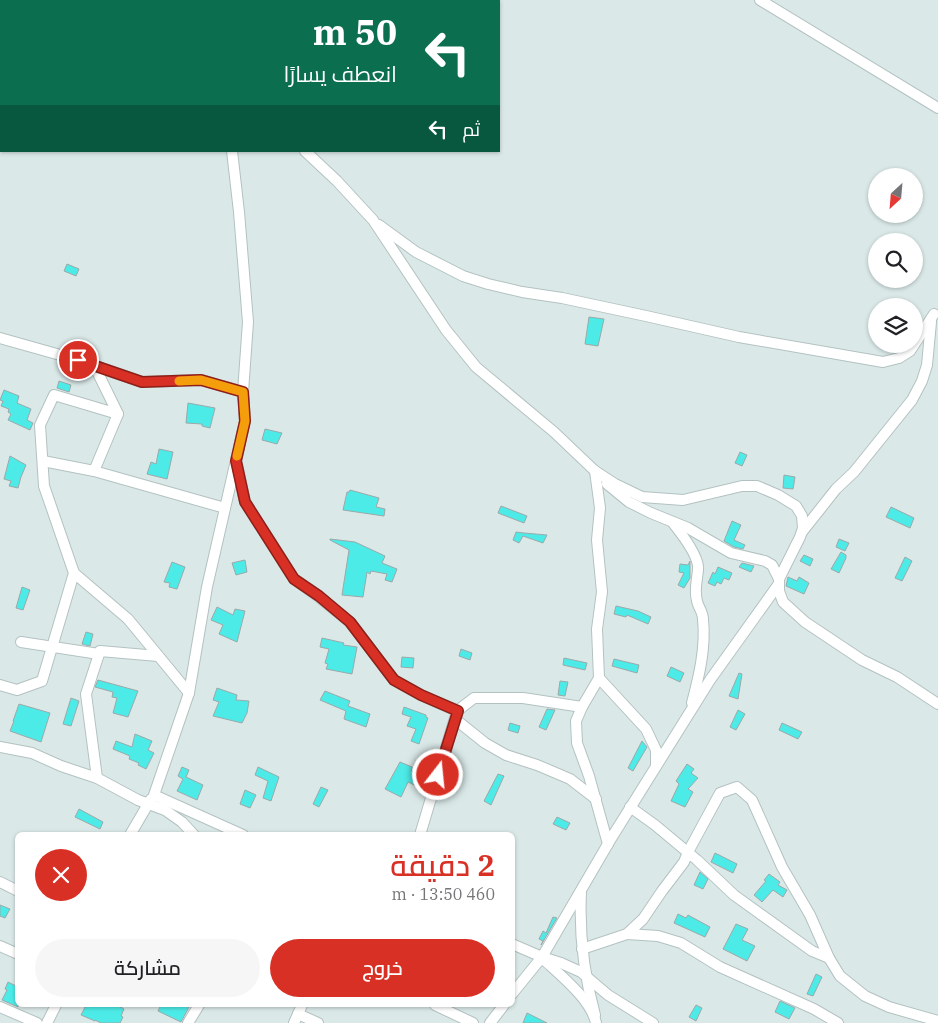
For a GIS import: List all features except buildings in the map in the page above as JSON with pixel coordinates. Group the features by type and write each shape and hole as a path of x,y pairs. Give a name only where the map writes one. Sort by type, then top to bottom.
{"street":[{"path":"760,0 938,108"},
{"path":"132,832 151,799 189,693 207,587 245,421 243,392 248,322 232,152"},
{"path":"306,152 336,180 373,220 446,330 476,367 554,432 595,471 610,489 629,502 688,528 731,553 765,561 772,565 783,602 805,622 862,660 897,676 938,704"},
{"path":"373,220 416,252 463,276 488,284 522,292 562,298 739,337 883,362 899,358 910,351 936,312"},
{"path":"515,990 542,957 630,807 710,680 778,582 802,532 836,488 854,472 912,400 922,381 927,365 931,323 936,312"},
{"path":"0,338 94,365 142,382 201,380 243,392"},
{"path":"94,365 118,414 94,471"},
{"path":"118,414 54,395 40,425 44,486 74,573 128,619 189,693"},
{"path":"42,461 94,471 225,508"},
{"path":"236,461 245,502 294,579 319,596 350,622 394,680 456,715 485,744 506,755 537,765 570,779 596,799"},
{"path":"595,471 633,493 642,497 658,499 684,500 742,486 757,486 778,495 796,506 802,516 802,532"},
{"path":"595,471 600,508 597,540 602,592 597,629 599,678 576,721 577,743 596,799 608,844"},
{"path":"671,520 687,540 699,568 695,582 697,601 703,617 704,646 690,713"},
{"path":"0,685 17,690 42,681 74,573"},
{"path":"21,642 99,654"},
{"path":"97,778 86,694 100,651 158,656"},
{"path":"599,678 646,729 656,750 656,766"},
{"path":"421,832 456,715 474,698 523,698 582,707"},
{"path":"0,747 32,753 61,766 97,778 133,797 151,799 235,832"},
{"path":"627,934 644,919 684,862 720,793 737,787 752,800 782,867 810,915 829,958 840,976 865,996 889,1007 938,1021"},
{"path":"151,799 182,822 191,832"},
{"path":"630,807 688,852 734,895 812,951 829,958"},
{"path":"0,882 15,890"},
{"path":"581,889 582,949 585,976 595,1019"},
{"path":"582,949 627,934 658,936 681,944 720,967 814,1009 838,1023"},
{"path":"515,945 561,963 585,976 608,994 653,1023"},
{"path":"0,946 15,953"},
{"path":"542,957 576,991 595,1019"},
{"path":"0,1007 37,1023"},
{"path":"47,1023 55,1007"},
{"path":"188,1023 198,1007"},
{"path":"439,1007 473,1023"},
{"path":"490,1023 502,1007"},
{"path":"298,1014 318,1023"}],"slow traffic":[{"path":"179,381 201,380 243,392 245,421 237,456"}],"route":[{"path":"78,360 142,382 201,380 243,392 245,421 236,461 245,502 294,579 319,596 350,622 378,656 394,680 421,695 458,711 438,775"}]}
